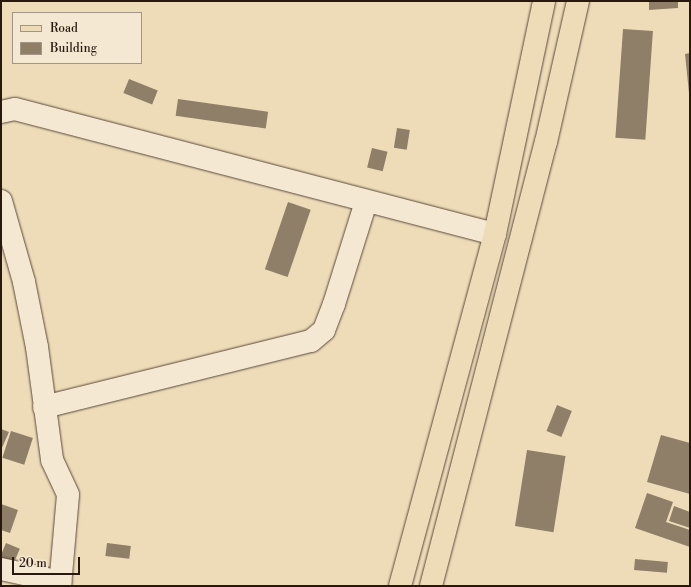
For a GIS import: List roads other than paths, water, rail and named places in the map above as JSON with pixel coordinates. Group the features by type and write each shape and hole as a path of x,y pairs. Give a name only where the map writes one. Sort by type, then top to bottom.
{"main road":[{"path":"400,586 495,234 544,1"},
{"path":"431,586 546,142 578,1"}],"street":[{"path":"1,112 15,109 366,202 495,234"},
{"path":"1,202 24,282 37,347 52,460 68,495 60,584 1,569"},
{"path":"44,407 311,341 324,330 332,310 366,202"}]}
